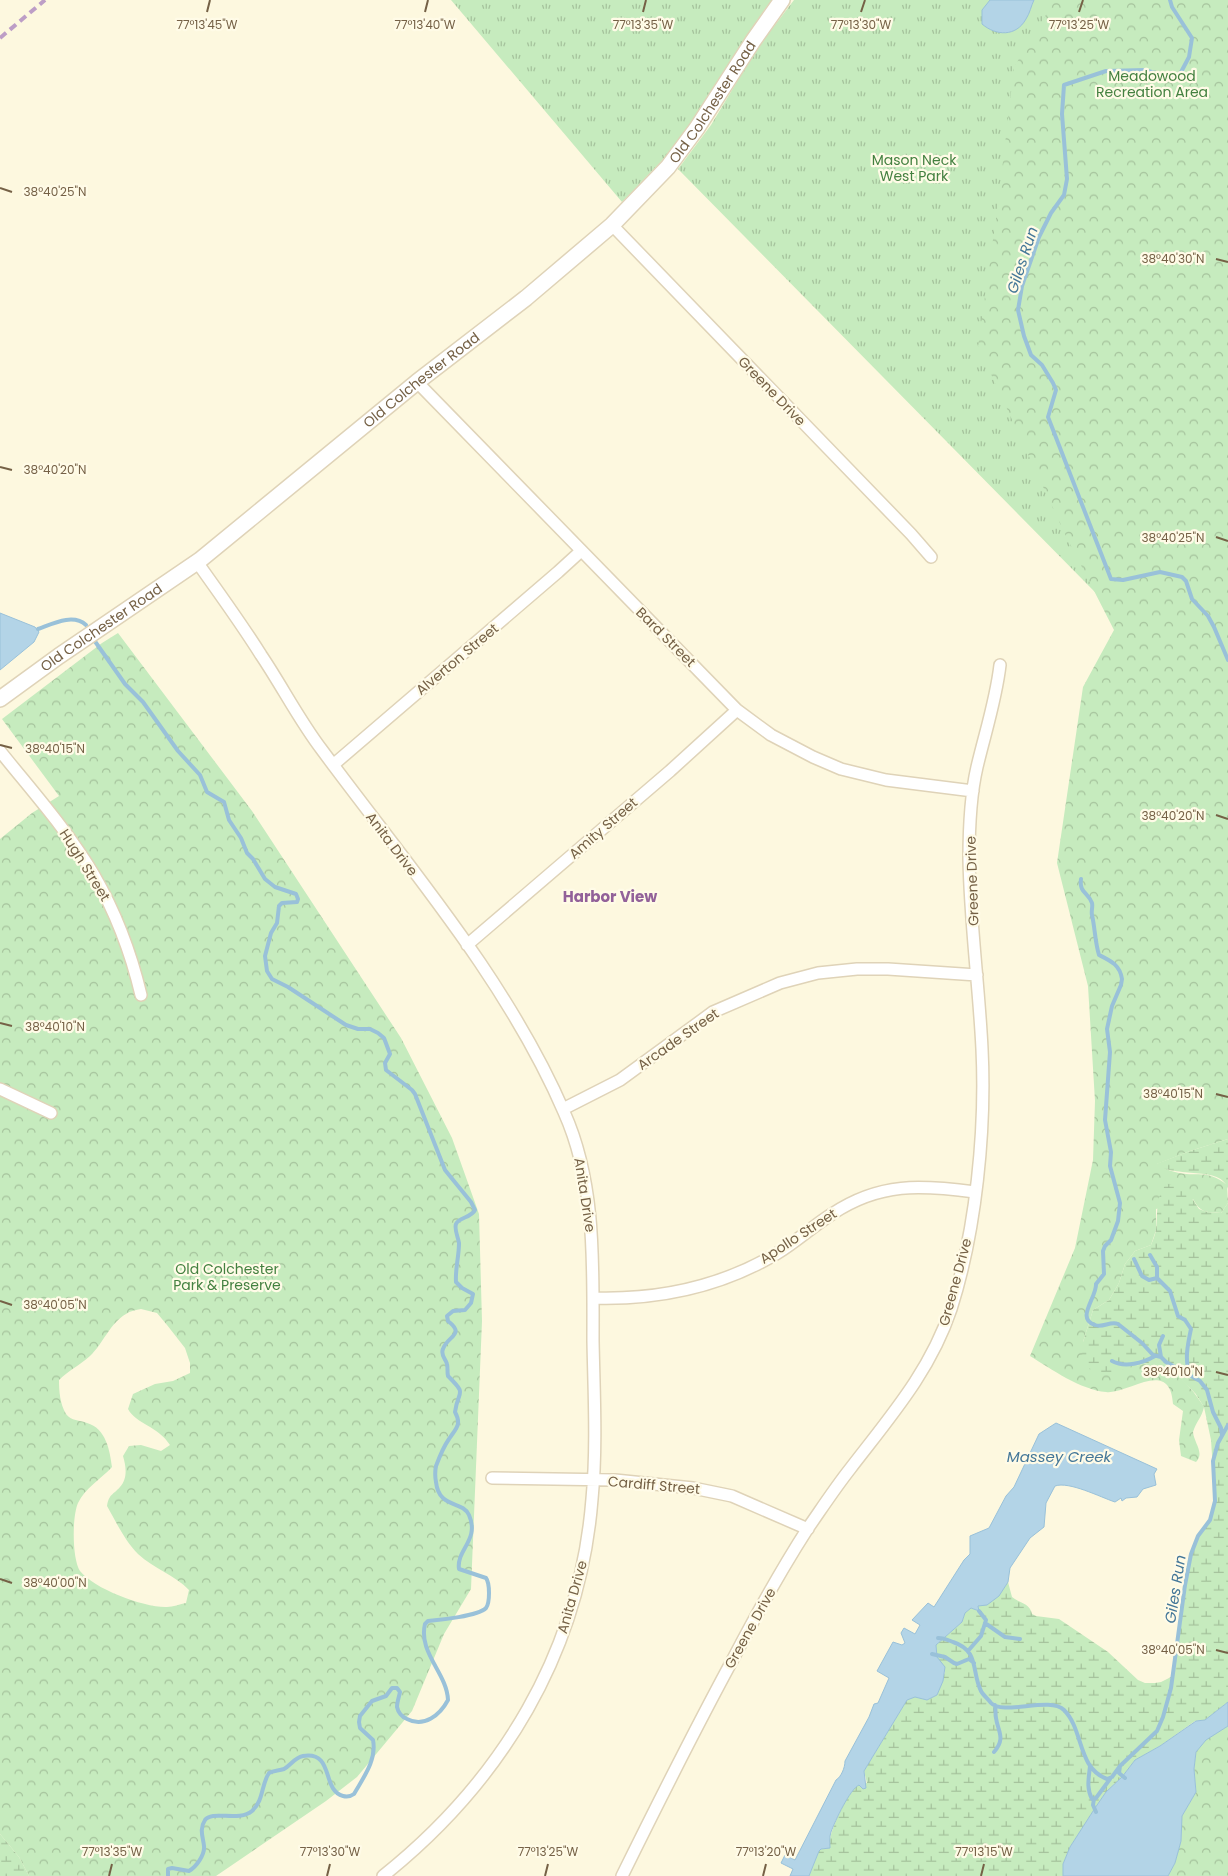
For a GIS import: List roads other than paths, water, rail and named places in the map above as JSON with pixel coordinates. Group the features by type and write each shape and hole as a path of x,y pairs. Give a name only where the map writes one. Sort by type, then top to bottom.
{"street":[{"name":"Old Colchester Road","path":"0,699 59,656 197,562 418,382 532,294 612,225 668,167 697,128 748,48 782,0"},
{"name":"Greene Drive","path":"612,225 911,534 931,557"},
{"name":"Bard Street","path":"418,382 737,710 771,735 841,769 886,780 973,791"},
{"name":"Alverton Street","path":"333,765 581,551"},
{"name":"Anita Drive","path":"197,562 251,638 305,725 467,945 522,1030 544,1068 563,1109 577,1150 588,1201 591,1228 593,1298 594,1480 588,1537 574,1598 555,1653 530,1706 499,1756 463,1802 430,1836 383,1876"},
{"name":"Greene Drive","path":"622,1876 685,1748 750,1627 808,1529 847,1472 910,1391 941,1335 962,1269 975,1192 981,1140 983,1084 969,858 973,791 998,687 1000,665"},
{"name":"Amity Street","path":"467,945 670,771 737,710"},
{"name":"Hugh Street","path":"0,751 71,840 95,876 122,934 141,995"},
{"name":"Arcade Street","path":"563,1109 620,1080 713,1012 780,983 818,973 857,969 888,969 977,975"},
{"path":"0,1089 51,1113"},
{"name":"Apollo Street","path":"593,1298 659,1296 719,1280 777,1254 845,1205 883,1191 906,1187 975,1192"},
{"name":"Cardiff Street","path":"492,1478 594,1480 712,1491 747,1502 808,1529"}],"water":[{"path":"990,0 1034,0 1022,25 1006,33 993,31 982,24 982,10"},
{"path":"0,613 35,627 39,632 34,642 0,670"},
{"name":"Massey Creek","path":"1056,1423 1157,1469 1154,1474 1156,1485 1143,1489 1137,1497 1126,1498 1122,1501 1121,1498 1115,1502 1085,1490 1061,1485 1055,1486 1046,1503 1044,1527 1030,1538 1010,1568 1008,1582 999,1596 987,1605 978,1606 979,1611 971,1608 965,1613 962,1622 936,1645 937,1657 945,1667 943,1681 937,1695 927,1700 915,1697 907,1700 864,1771 866,1788 863,1789 859,1785 855,1788 843,1806 831,1832 830,1848 819,1851 809,1876 790,1876 793,1869 781,1863 785,1855 795,1860 836,1780 840,1777 845,1761 874,1704 878,1703 889,1678 877,1671 893,1642 902,1645 905,1643 901,1633 904,1628 915,1634 920,1625 912,1620 928,1603 934,1607 964,1560 970,1554 970,1536 989,1528 1006,1496 1014,1487 1039,1434"},
{"path":"1228,1702 1228,1726 1206,1740 1196,1752 1194,1769 1196,1792 1182,1816 1181,1841 1175,1863 1168,1876 1063,1876 1063,1864 1070,1847 1106,1792 1122,1777 1135,1760 1160,1746 1196,1721 1205,1720"}],"waterway":[{"name":"Giles Run","path":"1170,0 1172,7 1192,38 1189,57 1180,74 1168,77 1145,70 1106,71 1064,85 1062,114 1067,179 1064,195 1051,213 1039,237 1022,286 1018,310 1031,355 1042,365 1056,390 1048,417 1111,579 1123,580 1160,572 1182,577 1186,581 1192,599 1208,616 1228,660"},
{"path":"38,629 56,622 69,620 75,620 86,625"},
{"path":"94,640 125,684 143,702 178,751 200,775 207,792 224,802 229,820 241,838 247,853 253,859 265,879 275,887 296,894 297,902 282,903 279,906 277,923 271,933 265,956 267,971 272,979 288,987 346,1025 358,1029 370,1029 384,1038 390,1054 385,1063 386,1070 415,1094 445,1170 471,1202 475,1210 471,1215 456,1224 459,1243 456,1282 473,1294 471,1303 465,1310 453,1311 447,1316 448,1321 455,1329 455,1333 445,1345 442,1353 447,1364 448,1376 460,1390 455,1412 458,1423 440,1456 435,1476 441,1496 466,1510 472,1524 470,1538 461,1556 459,1569 486,1578 489,1585 489,1596 487,1606 482,1611 458,1617 428,1621 425,1624 424,1634 429,1654 443,1681 448,1700 441,1711 431,1719 419,1722 413,1721 405,1718 399,1712 397,1707 400,1692 397,1688 392,1688 386,1696 372,1701 360,1716 360,1728 373,1740 374,1747 371,1762 354,1794 346,1797 336,1792 320,1759 313,1756 300,1757 284,1769 269,1773 259,1802 252,1811 240,1816 208,1817 203,1823 204,1849 200,1860 189,1871 168,1869 168,1876"},
{"path":"1081,879 1081,887 1092,903 1099,955 1117,967 1122,979 1112,1006 1107,1029 1110,1052 1105,1120 1111,1152 1110,1166 1120,1203 1118,1221 1111,1240 1103,1251 1104,1274 1096,1284 1088,1307 1087,1318 1089,1322 1098,1326 1112,1323 1118,1324 1142,1343 1153,1355 1161,1357 1166,1362 1200,1381 1207,1390 1222,1435"},
{"path":"1150,1255 1157,1267 1157,1278 1170,1291 1178,1316 1185,1320 1191,1329 1187,1358 1190,1374"},
{"path":"1134,1259 1142,1276 1149,1280 1157,1278"},
{"path":"1161,1357 1159,1345 1163,1336"},
{"path":"1112,1361 1134,1364 1155,1356"},
{"name":"Giles Run","path":"1125,1778 1119,1773 1120,1766 1157,1731 1163,1717 1171,1688 1191,1554 1198,1536 1210,1520 1215,1501 1213,1461 1218,1443 1228,1425"},
{"path":"968,1651 981,1636 986,1620 979,1611"},
{"path":"985,1623 1005,1637 1020,1639"},
{"path":"938,1638 962,1646 967,1651 971,1656 981,1691 991,1703 1005,1708 1038,1705 1057,1706 1064,1710 1070,1718 1085,1758 1097,1774 1107,1779 1112,1777 1120,1766"},
{"path":"932,1654 945,1657 957,1664 969,1659 974,1663"},
{"path":"994,1752 1000,1743 995,1705"},
{"path":"1090,1766 1088,1787 1092,1799 1096,1798 1110,1779"},
{"path":"1094,1799 1093,1805 1096,1812"}],"railway":[{"path":"0,38 45,0"}],"district":[{"name":"Harbor View","path":"610,896"}],"park label":[{"name":"Meadowood Recreation Area","path":"1152,84"},
{"name":"Mason Neck West Park","path":"914,168"},
{"name":"Old Colchester Park & Preserve","path":"227,1278"}]}
